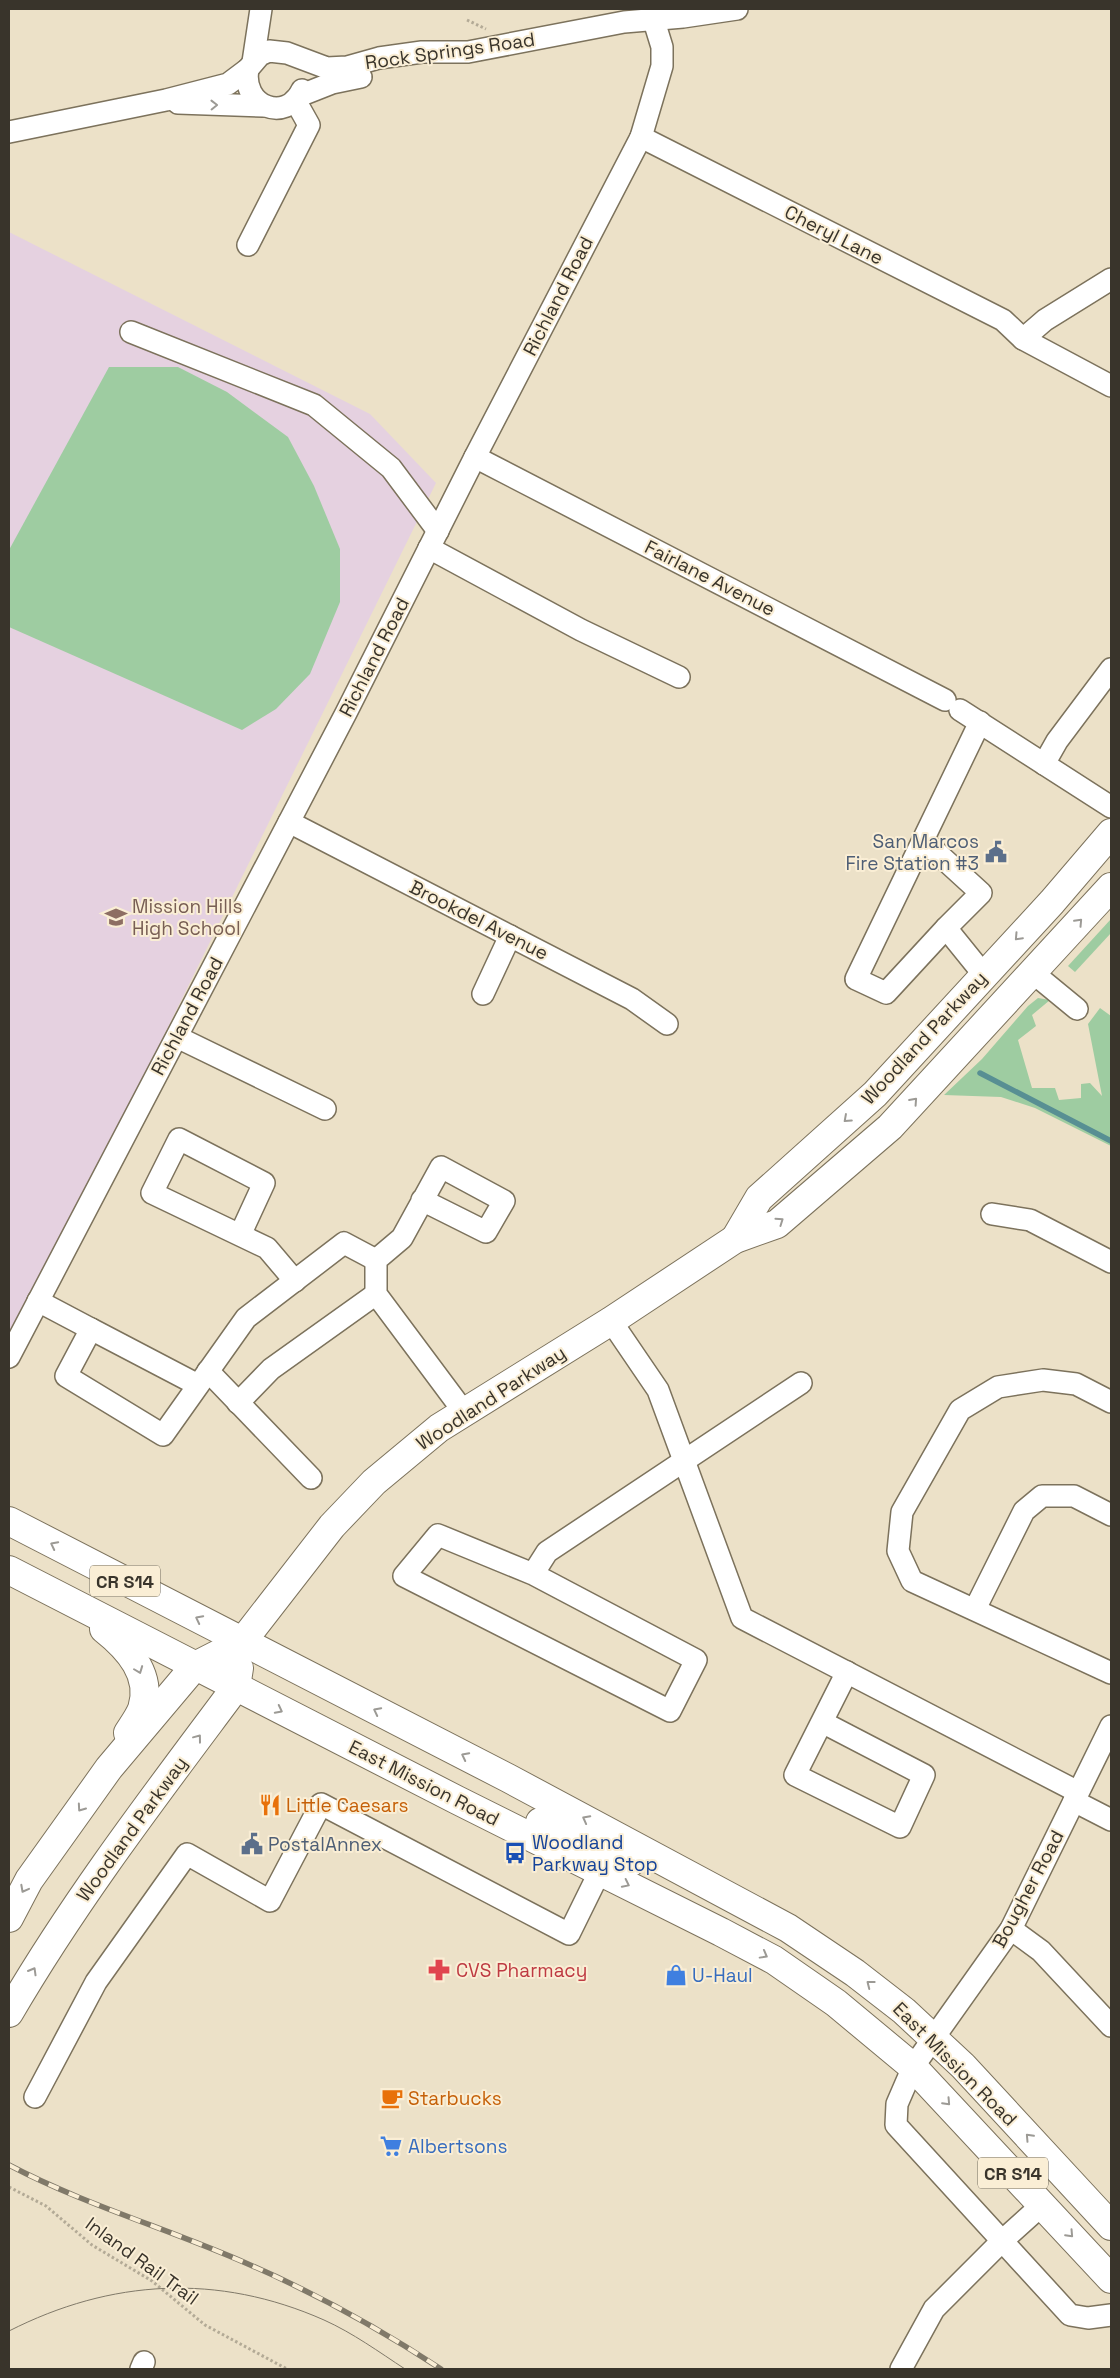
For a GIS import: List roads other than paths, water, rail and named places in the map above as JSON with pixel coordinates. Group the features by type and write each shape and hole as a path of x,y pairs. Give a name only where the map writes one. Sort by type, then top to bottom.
{"main road":[{"name":"Woodland Parkway","path":"735,1239 759,1198 875,1094 1052,902 1111,833"},
{"name":"Woodland Parkway","path":"9,1918 29,1880 109,1768 195,1666 242,1642 332,1526 374,1482 439,1428 611,1321 735,1239 777,1224 890,1127 1111,887"},
{"name":"East Mission Road","path":"9,1521 508,1778 788,1928 855,1973 904,2011 934,2038 963,2066 1111,2226"},
{"name":"East Mission Road","path":"9,1570 774,1960 836,2003 913,2067 1111,2279"},
{"path":"68,1600 122,1643 134,1658 142,1674 142,1708 109,1768"},
{"name":"Woodland Parkway","path":"9,2013 38,1964 98,1872 236,1687 242,1642"},
{"path":"457,1800 462,1793 470,1790 672,1882 722,1892"}],"street":[{"path":"262,9 278,41 303,71 304,85 297,98"},
{"path":"262,9 250,65 248,88 252,96 263,106 278,108 332,83 413,67 468,52"},
{"name":"Rock Springs Road","path":"9,132 166,100 228,84 260,55 269,51 289,54 327,68 347,67 379,58 422,52 468,52 624,22 654,20 672,9"},
{"path":"654,20 737,9"},
{"name":"Richland Road","path":"9,1357 346,712 475,457 641,137 662,66 662,47 654,20"},
{"path":"248,245 309,125 297,98"},
{"name":"Rock Springs Road","path":"166,100 185,105 240,104 263,106"},
{"name":"Cheryl Lane","path":"641,137 1003,320 1023,339 1111,386"},
{"path":"1023,339 1045,320 1111,279"},
{"path":"131,332 314,405 390,468 433,539 581,630 679,677"},
{"name":"Fairlane Avenue","path":"475,457 953,705 1111,807"},
{"path":"1044,764 1057,741 1111,668"},
{"path":"923,840 981,893 886,993 856,979 923,840 980,722"},
{"name":"Brookdel Avenue","path":"289,822 632,999 667,1024"},
{"path":"946,928 984,975"},
{"path":"483,994 510,936"},
{"path":"1032,972 1077,1009"},
{"path":"176,1037 325,1109"},
{"path":"240,1235 264,1183 179,1139 152,1193 267,1248 295,1281"},
{"path":"422,1200 402,1238 376,1260 376,1294 464,1412"},
{"path":"992,1214 1030,1220 1111,1262"},
{"path":"92,1329 66,1376 162,1435 246,1318 344,1243 376,1260"},
{"path":"238,1403 271,1369 376,1294"},
{"path":"38,1302 92,1329 203,1378 238,1403 311,1478"},
{"path":"611,1321 658,1390 742,1618 847,1672 1076,1797 1111,1820"},
{"path":"1111,1402 1076,1384 1044,1380 998,1387 960,1410 902,1512 898,1551 912,1582 975,1609 1111,1673"},
{"path":"533,1574 547,1552 801,1383"},
{"path":"975,1609 1024,1511 1042,1496 1074,1496 1111,1515"},
{"path":"438,1535 533,1574 696,1660 670,1711 404,1576 438,1535"},
{"path":"822,1722 924,1775 900,1827 795,1774 847,1672"},
{"name":"Bougher Road","path":"1111,1726 1011,1929 913,2067 897,2104 896,2125 1070,2315 1088,2318 1111,2315"},
{"path":"35,2097 96,1982 187,1854 270,1901 320,1804 569,1934 600,1871"},
{"path":"1011,1929 1041,1951 1111,2026"},
{"path":"901,2369 934,2309 1002,2241 1042,2205"}],"waterway":[{"path":"980,1073 1111,1141"}],"tram line":[{"path":"9,2331 47,2314 86,2301 126,2292 165,2288 205,2289 244,2295 284,2305 324,2320 356,2337 405,2369"}],"railway":[{"path":"9,2165 97,2205 218,2251 273,2275 347,2312 441,2369"}],"place":[{"name":"San Marcos Fire Station #3","path":"996,852"},
{"name":"Mission Hills High School","path":"116,917"},
{"name":"Little Caesars","path":"270,1805"},
{"name":"PostalAnnex","path":"252,1844"},
{"name":"Woodland Parkway Stop","path":"515,1853"},
{"name":"CVS Pharmacy","path":"439,1970"},
{"name":"U-Haul","path":"676,1975"},
{"name":"Starbucks","path":"392,2098"},
{"name":"Albertsons","path":"391,2146"}]}
